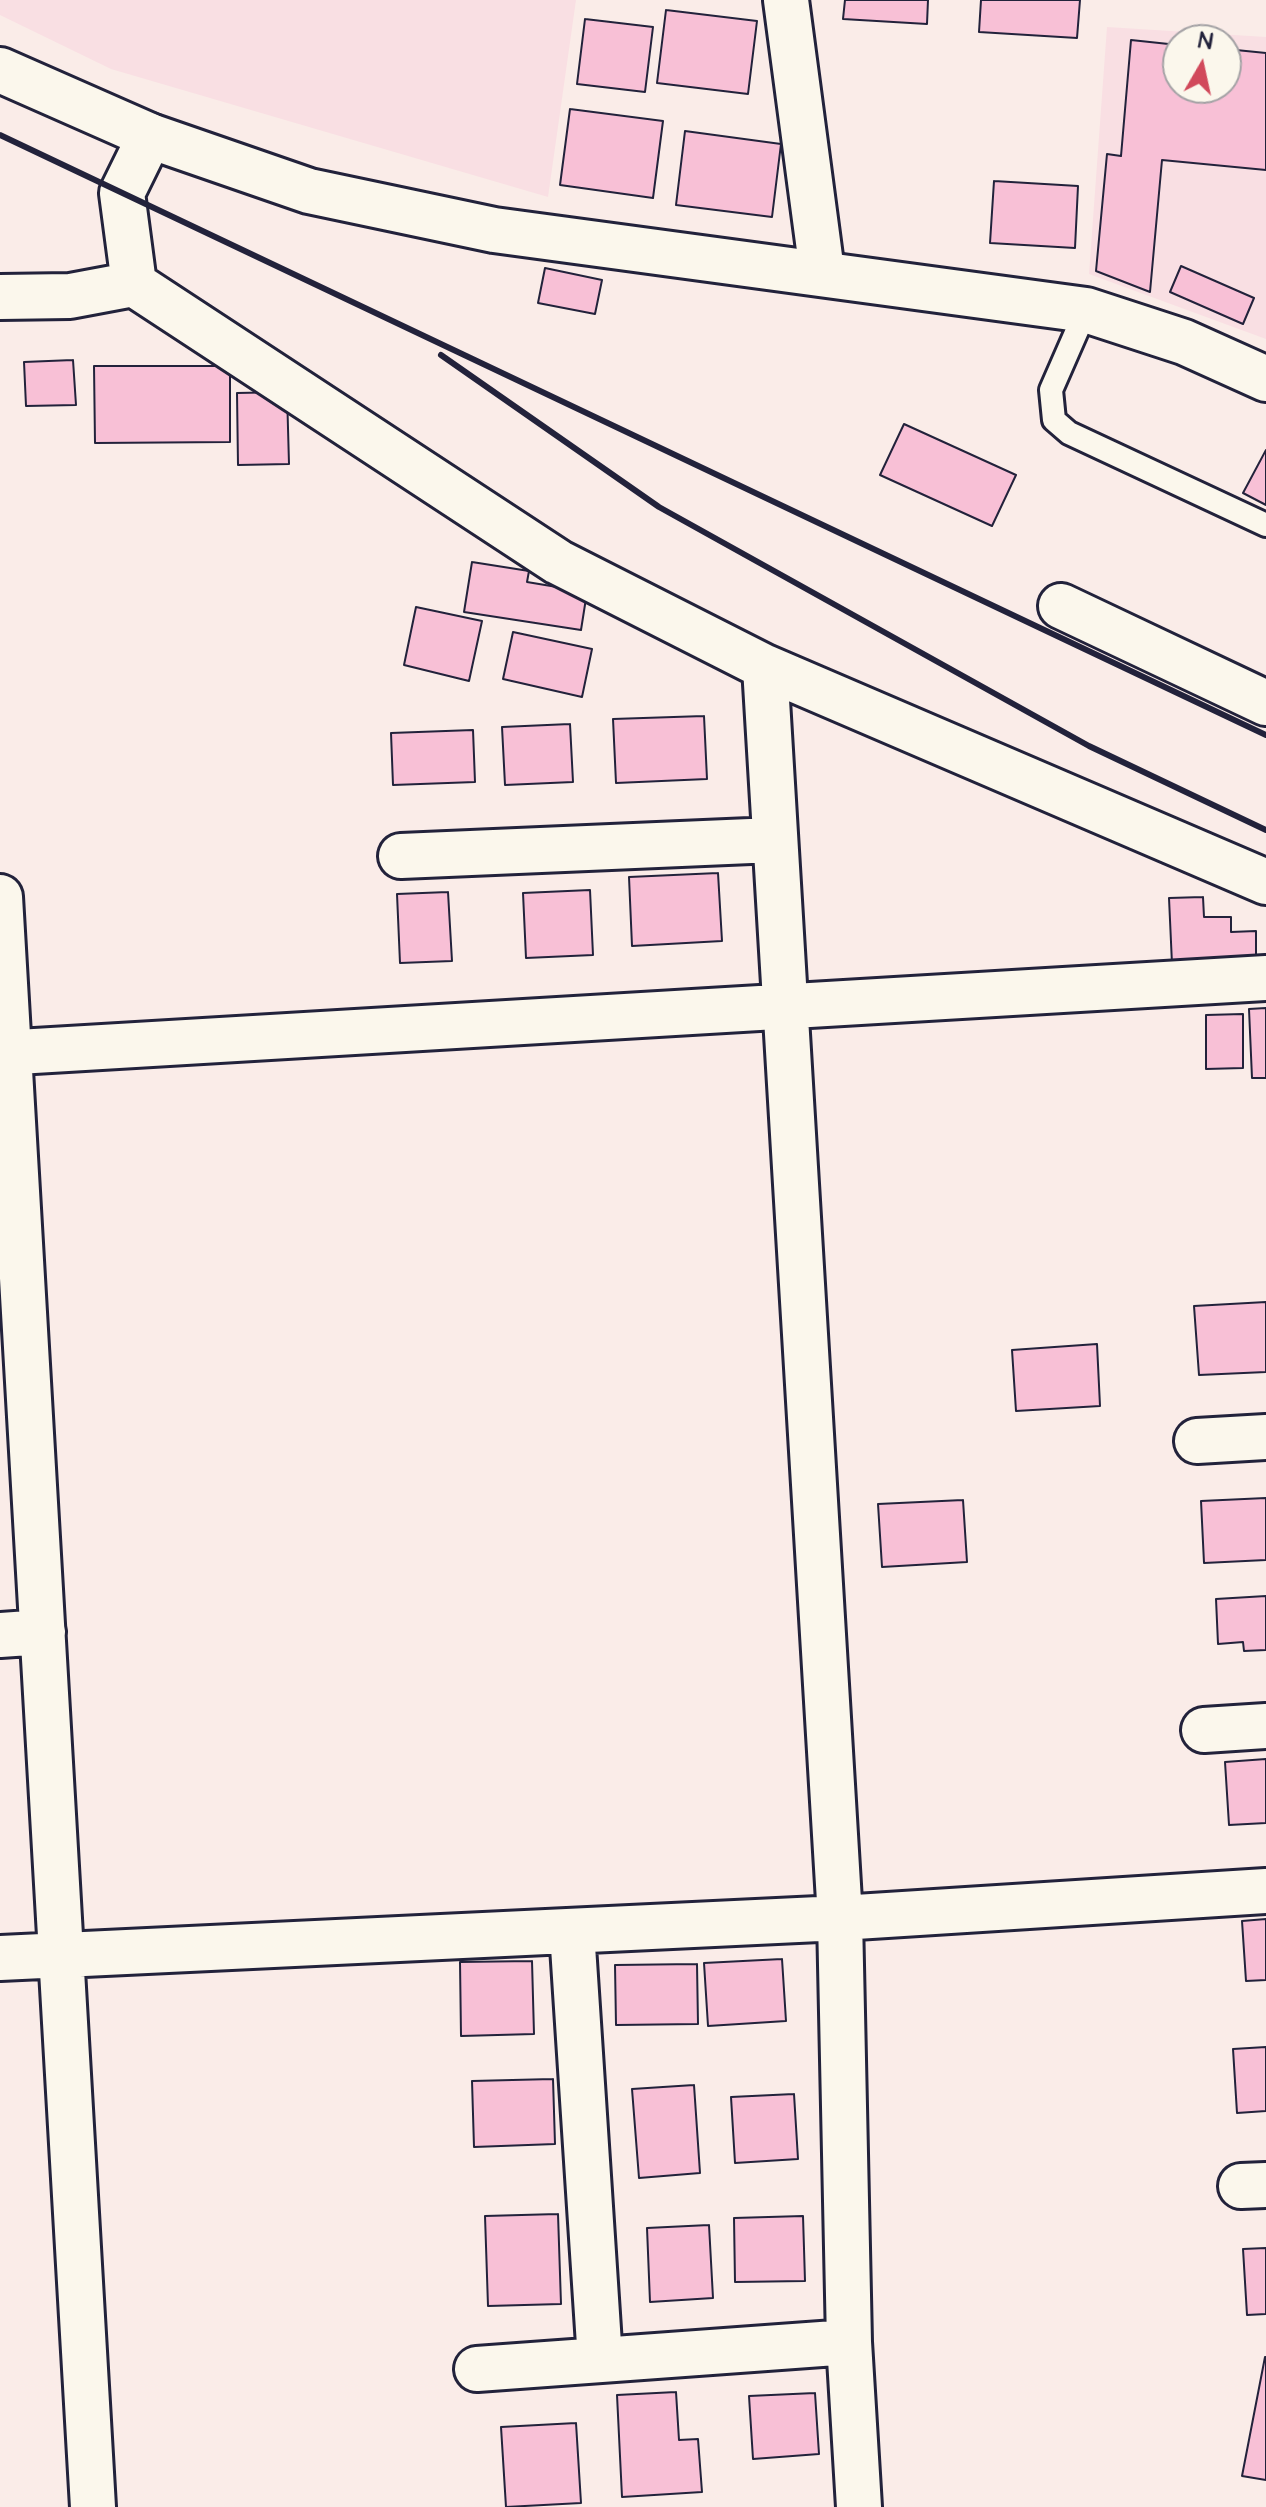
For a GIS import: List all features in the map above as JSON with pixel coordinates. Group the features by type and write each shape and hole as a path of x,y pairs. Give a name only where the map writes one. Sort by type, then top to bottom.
{"street":[{"path":"786,0 822,272"},
{"path":"0,70 150,136 309,191 494,230 1086,310 1184,342 1266,379"},
{"path":"134,284 122,193 150,136"},
{"path":"0,297 70,296 134,284 558,562 765,667 1266,882"},
{"path":"1061,606 1266,703"},
{"path":"765,667 840,1918 849,2342 859,2507"},
{"path":"401,856 774,840"},
{"path":"0,897 12,1333 43,1632 93,2507"},
{"path":"4,1053 1266,978"},
{"path":"1197,1441 1266,1437"},
{"path":"0,1635 43,1632"},
{"path":"1204,1730 1266,1726"},
{"path":"0,1958 840,1918 1266,1891"},
{"path":"572,1931 600,2360"},
{"path":"477,2369 849,2342"}],"lane":[{"path":"1086,310 1051,390 1054,420 1069,433 1266,525"}],"shaded area":[{"path":"0,0 576,0 548,197 111,69 0,15"},
{"path":"1107,27 1162,30 1162,104 1242,104 1242,35 1266,37 1266,339 1089,274"}],"building":[{"path":"845,0 928,0 927,24 843,19"},
{"path":"981,0 1080,0 1077,38 979,32"},
{"path":"666,10 757,21 748,94 657,83"},
{"path":"585,19 653,27 645,92 577,84"},
{"path":"1131,40 1162,43 1162,104 1242,104 1242,51 1266,53 1266,170 1162,160 1150,292 1096,271 1107,154 1121,156"},
{"path":"570,109 663,121 653,198 560,185"},
{"path":"685,131 781,144 772,217 676,205"},
{"path":"994,181 1078,186 1075,248 990,243"},
{"path":"1181,266 1254,298 1243,324 1170,292"},
{"path":"545,268 602,280 595,314 538,303"},
{"path":"73,360 76,405 26,406 24,362"},
{"path":"94,366 230,366 230,442 95,443"},
{"path":"287,392 289,464 238,465 237,393"},
{"path":"904,424 1016,475 992,526 880,475"},
{"path":"1266,450 1266,505 1243,493"},
{"path":"472,562 529,571 527,582 587,592 581,630 464,612"},
{"path":"416,607 482,621 469,681 404,665"},
{"path":"513,632 592,649 582,697 503,679"},
{"path":"704,716 707,779 616,783 613,719"},
{"path":"570,724 573,782 505,785 502,727"},
{"path":"473,730 475,782 393,785 391,733"},
{"path":"718,873 722,941 632,946 629,877"},
{"path":"590,890 593,955 526,958 523,893"},
{"path":"448,892 452,961 400,963 397,894"},
{"path":"1203,897 1204,917 1231,917 1231,932 1256,931 1256,960 1172,964 1169,898"},
{"path":"1266,1008 1266,1078 1252,1078 1249,1009"},
{"path":"1243,1014 1243,1068 1206,1069 1206,1015"},
{"path":"1266,1302 1266,1372 1199,1375 1194,1306"},
{"path":"1097,1344 1100,1406 1016,1411 1012,1350"},
{"path":"1266,1498 1266,1560 1204,1563 1201,1501"},
{"path":"963,1500 967,1562 882,1567 878,1504"},
{"path":"1266,1596 1266,1650 1244,1651 1243,1642 1218,1644 1216,1599"},
{"path":"1266,1759 1266,1823 1229,1825 1225,1762"},
{"path":"1266,1919 1266,1980 1246,1981 1242,1921"},
{"path":"782,1959 786,2021 708,2026 704,1963"},
{"path":"532,1961 534,2034 461,2036 460,1962"},
{"path":"697,1964 698,2024 616,2025 615,1965"},
{"path":"1266,2047 1266,2111 1237,2113 1233,2049"},
{"path":"553,2079 555,2144 474,2147 472,2081"},
{"path":"694,2085 700,2173 639,2178 632,2089"},
{"path":"794,2094 798,2159 735,2163 731,2097"},
{"path":"558,2214 561,2304 488,2306 485,2216"},
{"path":"803,2216 805,2281 735,2282 734,2218"},
{"path":"709,2225 713,2298 650,2302 647,2228"},
{"path":"1266,2248 1266,2314 1247,2315 1243,2249"},
{"path":"1266,2357 1266,2480 1242,2476"},
{"path":"676,2392 679,2440 698,2439 702,2492 622,2497 617,2395"},
{"path":"815,2393 819,2454 753,2459 749,2396"},
{"path":"576,2423 581,2503 506,2507 501,2427"}],"railway":[{"path":"0,135 1266,735"},
{"path":"441,355 659,507 1089,746 1266,830"}]}
